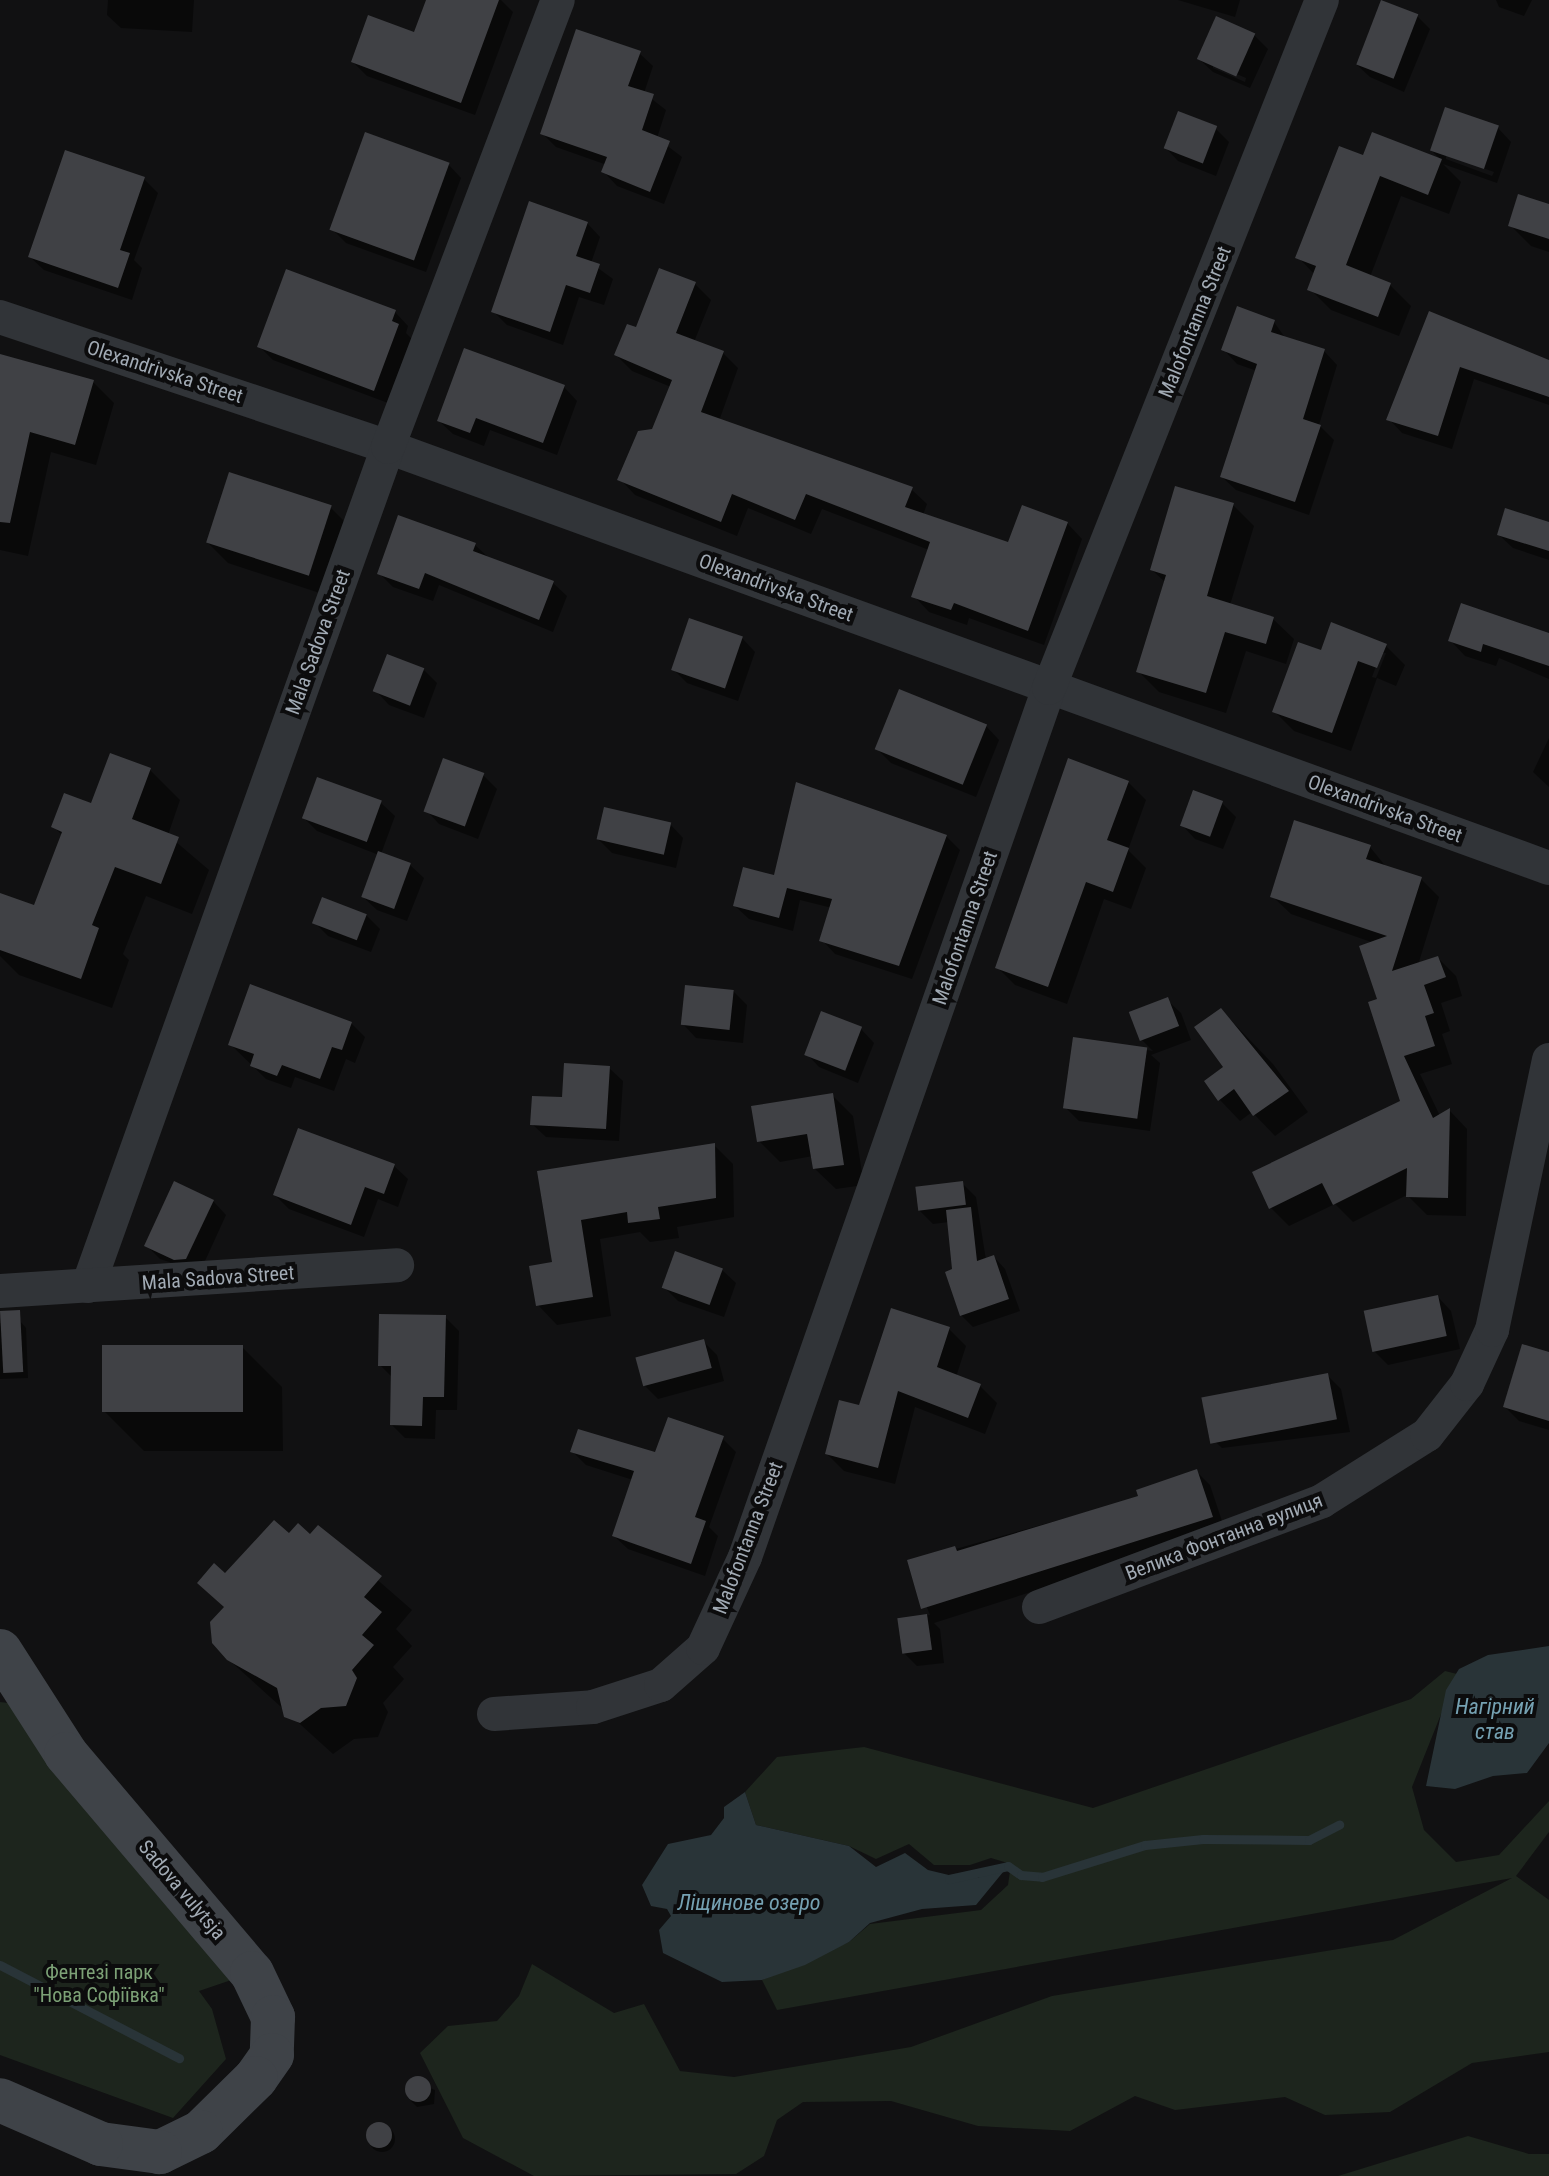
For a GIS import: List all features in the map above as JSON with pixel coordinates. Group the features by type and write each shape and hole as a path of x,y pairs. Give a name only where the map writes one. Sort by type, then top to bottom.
{"street":[{"name":"Mala Sadova Street","path":"88,1286 388,447 558,0"},
{"name":"Malofontanna Street","path":"494,1714 607,1703 661,1685 703,1648 745,1557 1049,688 1322,0"},
{"name":"Olexandrivska Street","path":"0,317 388,447 1549,868"},
{"name":"Велика Фонтанна вулиця","path":"1039,1607 1322,1501 1427,1435 1467,1384 1492,1330 1549,1060"},
{"name":"Mala Sadova Street","path":"0,1291 397,1265"},
{"name":"Sadova vulytsja","path":"0,1651 66,1754 252,1973 273,2017 272,2055 201,2132 160,2152 101,2144 0,2100"}],"green space":[{"path":"1445,1671 1457,1674 1412,1787 1424,1830 1456,1862 1499,1855 1549,1801 1549,1832 1516,1876 1549,1900 1549,2052 1472,2063 1390,2112 1325,2115 1285,2097 1175,2110 1135,2096 1070,2131 978,2126 891,2101 803,2102 777,2120 764,2156 736,2174 534,2176 463,2138 420,2053 448,2026 497,2021 519,1996 532,1964 614,2013 644,2004 680,2071 734,2077 911,2047 1052,1996 1393,1940 1512,1878 777,2010 762,1980 849,1942 870,1924 981,1910 1008,1885 1011,1864 991,1858 970,1865 934,1865 909,1844 876,1859 849,1846 756,1825 745,1792 777,1757 864,1747 1093,1808 1411,1699"},
{"name":"Фентезі парк \"Нова Софіївка\"","path":"0,1702 35,1706 252,1973 199,1991 212,2009 226,2059 173,2118 0,2055"},
{"path":"1468,2136 1529,2154 1549,2154 1549,2176 1338,2176"}],"water":[{"name":"Нагірний став","path":"1549,1646 1549,1743 1527,1773 1493,1776 1455,1789 1426,1786 1446,1690 1459,1669 1488,1655"},
{"name":"Ліщинове озеро","path":"745,1792 756,1825 849,1846 876,1867 905,1853 928,1870 953,1876 978,1878 996,1866 1008,1866 976,1905 922,1909 870,1923 849,1942 805,1965 762,1980 722,1982 663,1953 659,1930 671,1916 667,1909 651,1906 642,1885 668,1844 711,1835 724,1818 724,1807"}],"building":[{"path":"426,0 499,0 461,103 351,62 368,15 414,32"},
{"path":"1381,0 1418,14 1394,79 1356,64"},
{"path":"1216,16 1255,33 1236,76 1197,59"},
{"path":"576,29 641,51 628,86 654,94 642,130 670,141 650,192 601,172 607,157 540,134"},
{"path":"1445,107 1499,126 1484,169 1430,150"},
{"path":"1178,111 1217,126 1203,163 1164,148"},
{"path":"365,132 450,163 414,261 329,230"},
{"path":"1372,132 1442,159 1428,195 1380,176 1346,265 1391,283 1378,317 1307,290 1316,266 1295,258 1339,146 1363,155"},
{"path":"65,150 145,177 120,250 130,253 118,288 28,257"},
{"path":"1518,194 1549,204 1549,239 1508,226"},
{"path":"529,201 588,222 576,256 600,264 590,293 566,285 550,332 491,312"},
{"path":"659,268 696,282 676,333 724,351 701,412 913,487 905,507 1008,542 1022,505 1068,522 1028,631 954,603 951,610 911,597 930,542 806,494 795,520 732,494 721,522 617,480 638,431 652,429 672,380 614,355 627,324 636,327"},
{"path":"286,269 396,310 392,321 399,324 374,391 257,347"},
{"path":"1237,306 1275,320 1271,332 1325,349 1303,419 1321,425 1295,502 1220,477 1257,364 1221,350"},
{"path":"1429,311 1549,360 1549,397 1460,367 1438,436 1386,420"},
{"path":"464,348 565,385 543,443 476,418 470,433 437,421"},
{"path":"0,354 94,380 75,445 30,432 10,523 0,522"},
{"path":"229,472 332,505 309,576 206,542"},
{"path":"1175,486 1234,503 1207,596 1274,617 1266,644 1225,632 1206,693 1136,672 1166,575 1150,570"},
{"path":"1505,508 1549,522 1549,551 1497,535"},
{"path":"398,515 476,543 473,551 554,581 539,620 425,573 419,589 377,574"},
{"path":"1461,603 1549,633 1549,666 1483,644 1481,652 1448,641"},
{"path":"689,618 743,637 725,689 671,670"},
{"path":"1331,622 1387,644 1377,668 1358,661 1332,733 1272,712 1298,642 1321,650"},
{"path":"387,654 424,668 410,706 373,691"},
{"path":"899,689 987,725 963,785 875,749"},
{"path":"110,753 151,768 132,819 179,837 161,884 115,867 92,925 99,928 81,979 0,950 0,893 34,905 62,832 51,827 64,793 91,803"},
{"path":"443,758 484,773 465,827 424,812"},
{"path":"1068,758 1129,781 1107,840 1129,848 1113,892 1086,882 1048,987 995,968"},
{"path":"317,777 382,801 367,842 302,818"},
{"path":"796,782 947,835 899,966 819,941 832,899 787,888 779,918 733,906 743,867 774,875"},
{"path":"1193,790 1223,801 1210,837 1180,826"},
{"path":"604,807 671,823 664,855 597,839"},
{"path":"1294,820 1371,845 1366,859 1422,877 1392,971 1438,956 1446,977 1424,985 1434,1013 1425,1016 1435,1046 1404,1056 1433,1118 1450,1108 1448,1198 1406,1197 1407,1168 1333,1205 1322,1183 1269,1209 1252,1172 1400,1101 1368,1002 1377,999 1359,946 1387,936 1270,897"},
{"path":"378,851 411,863 394,909 361,897"},
{"path":"322,897 367,914 357,940 312,923"},
{"path":"250,984 352,1022 342,1050 332,1047 320,1079 282,1065 277,1076 250,1066 254,1054 228,1045"},
{"path":"685,985 734,990 730,1030 681,1025"},
{"path":"1168,997 1179,1026 1140,1041 1129,1012"},
{"path":"1221,1008 1289,1091 1253,1116 1234,1089 1218,1101 1204,1081 1223,1067 1194,1027"},
{"path":"821,1011 862,1027 845,1071 804,1055"},
{"path":"1073,1037 1147,1047 1137,1119 1063,1108"},
{"path":"564,1063 610,1066 606,1129 530,1125 532,1096 562,1097"},
{"path":"833,1093 844,1165 813,1169 807,1134 757,1142 751,1106"},
{"path":"298,1128 395,1164 384,1194 365,1187 351,1225 273,1195"},
{"path":"715,1143 716,1198 658,1207 660,1219 628,1223 627,1212 581,1220 593,1297 536,1306 529,1266 552,1262 537,1171"},
{"path":"174,1181 214,1200 186,1259 174,1260 144,1246"},
{"path":"963,1181 966,1205 918,1211 915,1187"},
{"path":"971,1207 977,1261 994,1255 1009,1299 960,1316 945,1272 952,1269 946,1210"},
{"path":"675,1251 723,1268 710,1305 662,1288"},
{"path":"1438,1295 1447,1336 1372,1352 1364,1311"},
{"path":"891,1308 950,1327 937,1367 981,1384 968,1418 898,1391 878,1468 825,1454 839,1400 859,1405"},
{"path":"20,1310 23,1372 3,1373 0,1311"},
{"path":"379,1314 446,1315 444,1397 423,1397 422,1426 390,1425 391,1366 378,1366"},
{"path":"704,1339 712,1368 643,1386 635,1357"},
{"path":"1522,1344 1549,1352 1549,1421 1503,1407"},
{"path":"102,1345 243,1345 243,1412 102,1412"},
{"path":"1328,1373 1337,1419 1210,1444 1201,1398"},
{"path":"668,1417 724,1436 695,1517 706,1521 691,1564 612,1536 634,1471 570,1452 578,1429 655,1452"},
{"path":"1197,1469 1213,1517 921,1609 907,1560 955,1546 957,1551 1138,1496 1136,1490"},
{"path":"274,1520 289,1533 298,1523 310,1534 318,1525 382,1576 364,1597 382,1612 362,1635 374,1645 352,1670 357,1678 346,1706 321,1708 300,1723 284,1717 277,1688 227,1660 212,1643 210,1622 224,1607 197,1583 214,1563 225,1573"},
{"path":"927,1614 932,1650 902,1654 897,1618"},
{"path":"418,2076 427,2080 431,2089 427,2098 418,2102 409,2098 405,2089 409,2080"},
{"path":"379,2122 388,2126 392,2135 388,2144 379,2148 370,2144 366,2135 370,2126"}],"waterway":[{"path":"949,1879 1008,1866 1021,1875 1042,1877 1145,1845 1203,1839 1309,1840 1339,1825"},
{"path":"0,1965 179,2058"}]}
